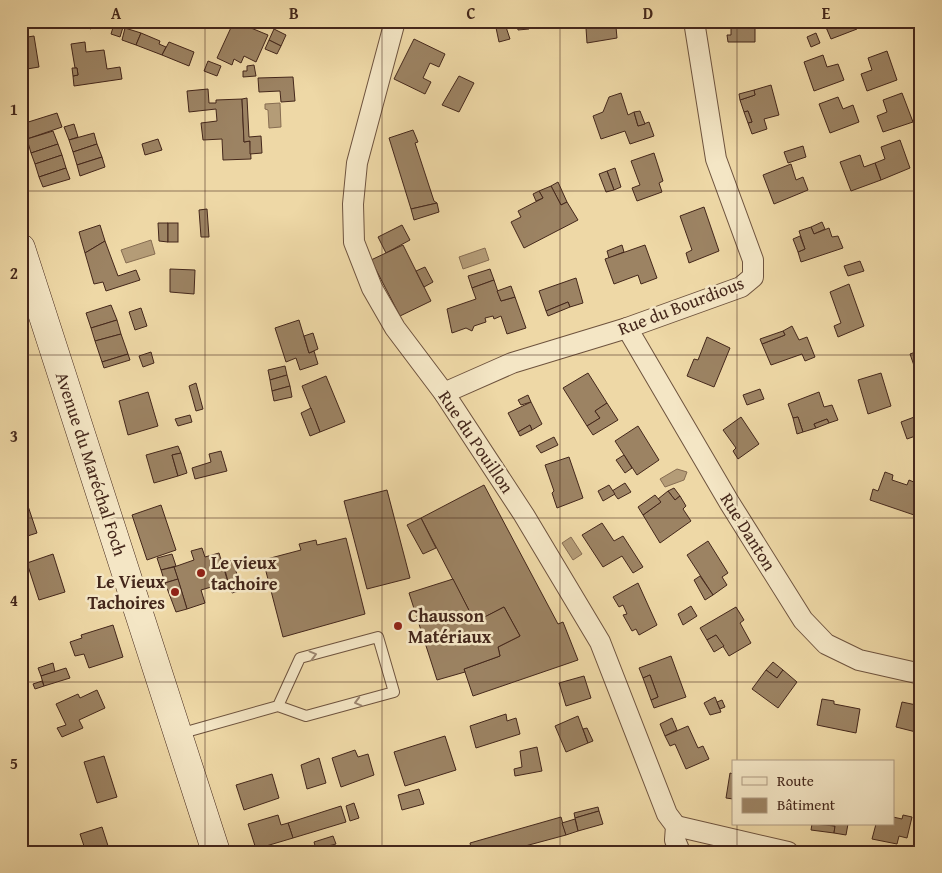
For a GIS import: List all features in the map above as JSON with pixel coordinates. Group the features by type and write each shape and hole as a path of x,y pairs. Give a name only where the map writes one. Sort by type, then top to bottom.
{"main road":[{"name":"Avenue du Maréchal Foch","path":"21,248 216,852"}],"street":[{"name":"Rue du Pouillon","path":"395,21 358,163 353,204 354,242 372,288 395,328 444,393 524,515 600,642 667,814 676,826 675,840 680,852"},
{"name":"Rue du Bourdious","path":"444,393 512,363 627,328 741,287 753,277 753,260 716,160 694,21"},
{"name":"Rue Danton","path":"627,328 729,502 803,620 826,644 858,660 921,674"},
{"path":"676,826 788,852"}],"lane":[{"path":"178,734 278,706 306,716 394,692 378,637 300,658 278,706"}],"shaded area":[{"path":"280,103 281,127 269,128 268,110 265,109 265,104"},
{"path":"151,240 155,254 126,263 121,250"},
{"path":"485,248 489,260 463,269 459,257"},
{"path":"677,469 687,472 684,480 665,487 660,479"},
{"path":"571,537 582,554 573,560 562,543"}],"building":[{"path":"79,21 92,21 91,29 79,24"},
{"path":"115,21 124,24 120,37 111,34"},
{"path":"234,21 268,35 256,62 244,56 241,63 234,59 232,65 217,58"},
{"path":"504,21 510,39 499,42 495,23"},
{"path":"504,21 516,21 517,24 506,25"},
{"path":"516,21 529,21 529,29 518,30"},
{"path":"731,21 755,21 755,42 728,42 727,35 731,35"},
{"path":"835,21 853,21 857,29 831,39 825,25"},
{"path":"616,27 617,38 587,43 586,28"},
{"path":"125,28 141,33 136,45 122,40"},
{"path":"274,29 286,35 281,46 269,40"},
{"path":"141,33 160,41 159,44 166,47 162,55 136,45"},
{"path":"816,33 820,43 811,47 807,37"},
{"path":"34,36 39,67 21,70 21,38"},
{"path":"414,39 445,54 439,67 430,63 423,78 431,82 425,94 394,79"},
{"path":"269,40 281,46 277,54 265,49"},
{"path":"85,42 86,52 104,50 107,69 120,67 122,79 74,86 73,76 78,75 71,44"},
{"path":"169,42 194,52 189,66 162,55"},
{"path":"887,51 897,80 867,91 861,74 872,70 868,58"},
{"path":"823,55 827,67 838,64 844,80 814,91 804,62"},
{"path":"208,61 221,66 217,76 204,71"},
{"path":"254,65 256,76 243,77 243,71 247,71 247,66"},
{"path":"72,68 77,68 78,75 73,76"},
{"path":"459,76 474,83 459,112 442,105"},
{"path":"293,77 295,101 281,102 280,91 259,92 258,78"},
{"path":"771,85 779,115 764,119 767,129 752,134 748,123 752,122 748,111 744,112 740,100 755,95 754,90"},
{"path":"208,89 209,103 216,103 216,100 242,99 244,142 250,141 251,159 223,160 222,139 203,140 201,123 217,121 216,109 189,112 187,91"},
{"path":"754,90 755,95 740,100 739,94"},
{"path":"621,93 628,115 634,112 638,126 649,122 654,136 630,144 625,131 601,139 593,116 603,112 609,97"},
{"path":"902,93 913,122 883,132 877,116 887,112 883,100"},
{"path":"838,97 843,109 853,105 859,122 830,133 819,104"},
{"path":"247,98 249,137 261,136 262,153 250,154 250,141 244,142 242,99"},
{"path":"640,111 645,124 638,126 634,112"},
{"path":"748,111 752,122 748,123 744,112"},
{"path":"57,113 62,127 27,139 22,124"},
{"path":"74,124 78,137 69,140 64,127"},
{"path":"413,130 418,142 415,143 434,201 437,203 411,209 389,138"},
{"path":"53,131 58,144 31,153 27,139"},
{"path":"94,133 97,144 73,152 69,140"},
{"path":"158,139 162,150 145,155 142,144"},
{"path":"900,140 910,168 881,180 875,163 885,159 881,147"},
{"path":"58,144 62,155 35,164 31,153"},
{"path":"97,144 102,157 77,165 73,152"},
{"path":"803,146 806,157 788,163 784,152"},
{"path":"654,153 663,181 659,183 662,192 637,201 632,188 640,185 631,161"},
{"path":"62,155 66,168 39,177 35,164"},
{"path":"860,155 864,167 875,163 881,180 851,191 840,162"},
{"path":"102,157 105,167 80,176 77,165"},
{"path":"791,164 796,180 803,177 808,190 774,204 763,175"},
{"path":"66,168 70,179 43,187 39,177"},
{"path":"615,168 621,187 614,190 607,171"},
{"path":"607,171 614,190 606,192 599,174"},
{"path":"558,182 567,202 561,205 551,186"},
{"path":"551,186 561,205 567,202 578,220 524,248 511,222 521,217 518,211 543,198 539,191"},
{"path":"539,191 543,198 536,201 533,194"},
{"path":"437,203 439,212 414,220 411,209"},
{"path":"704,207 719,251 689,263 686,253 692,250 680,216"},
{"path":"207,209 209,237 201,237 199,210"},
{"path":"822,222 825,229 814,234 811,227"},
{"path":"158,223 168,223 168,242 159,241"},
{"path":"168,223 178,223 178,242 168,242"},
{"path":"100,225 105,241 85,253 79,232"},
{"path":"402,225 410,240 386,253 378,237"},
{"path":"811,227 814,234 829,228 832,237 838,236 843,248 801,262 798,252 805,249 799,231"},
{"path":"800,236 805,249 798,252 793,239"},
{"path":"105,241 118,276 136,270 140,280 106,291 103,282 94,284 85,253"},
{"path":"403,245 431,301 400,316 371,260"},
{"path":"622,245 624,252 609,258 607,251"},
{"path":"645,245 657,278 641,284 638,275 614,284 605,259"},
{"path":"860,261 864,271 848,276 844,266"},
{"path":"425,267 433,282 424,287 416,271"},
{"path":"170,269 195,270 194,294 170,292"},
{"path":"490,269 494,280 472,288 468,276"},
{"path":"576,278 583,303 570,307 568,302 546,311 539,291"},
{"path":"494,280 501,301 515,297 526,328 507,334 501,316 494,319 493,316 485,318 486,322 474,326 472,331 466,328 452,333 447,309 476,299 472,288"},
{"path":"849,284 864,326 838,337 834,326 841,323 830,292"},
{"path":"511,286 515,297 501,301 497,291"},
{"path":"568,302 570,307 548,316 546,311"},
{"path":"111,305 117,320 91,328 86,313"},
{"path":"141,308 147,326 135,330 129,312"},
{"path":"117,320 121,334 95,341 91,328"},
{"path":"299,320 309,353 314,351 318,364 300,370 296,358 286,362 275,328"},
{"path":"792,326 799,340 807,337 815,357 805,361 802,354 771,365 762,344 785,335 783,331"},
{"path":"783,331 785,335 762,344 760,339"},
{"path":"313,333 318,349 309,353 304,336"},
{"path":"121,334 128,354 102,362 95,341"},
{"path":"707,337 730,348 714,387 687,376 694,359 698,360"},
{"path":"921,350 921,376 918,377 910,354"},
{"path":"151,352 154,363 143,367 139,356"},
{"path":"128,354 130,360 104,368 102,362"},
{"path":"285,366 287,375 270,380 268,370"},
{"path":"588,373 607,403 595,411 600,418 587,426 563,388"},
{"path":"881,373 891,406 868,414 858,380"},
{"path":"287,375 290,386 272,391 270,380"},
{"path":"326,376 345,422 320,432 302,386"},
{"path":"196,383 203,409 196,411 189,386"},
{"path":"290,386 292,397 274,401 272,391"},
{"path":"760,389 764,399 747,405 743,395"},
{"path":"148,392 158,426 128,435 119,401"},
{"path":"819,392 824,407 832,405 838,420 829,423 827,419 814,424 816,428 803,432 798,417 793,418 788,404"},
{"path":"528,395 531,402 521,405 518,400"},
{"path":"531,402 542,424 532,430 530,425 518,432 508,413"},
{"path":"607,403 618,420 593,435 587,426 600,418 595,411"},
{"path":"311,408 320,432 310,436 301,413"},
{"path":"190,415 192,422 178,426 175,419"},
{"path":"917,416 921,425 921,434 907,439 901,422"},
{"path":"741,417 759,444 738,459 733,451 736,448 723,430"},
{"path":"798,417 803,432 797,434 793,418"},
{"path":"827,419 829,423 816,428 814,424"},
{"path":"530,425 532,430 520,436 518,432"},
{"path":"638,426 659,460 637,475 615,441"},
{"path":"554,437 558,445 541,453 536,446"},
{"path":"178,446 181,453 172,455 178,476 154,483 146,455"},
{"path":"221,451 227,471 195,479 192,468 211,462 209,454"},
{"path":"181,453 187,473 178,476 172,455"},
{"path":"624,455 632,468 625,473 616,460"},
{"path":"569,457 583,498 557,508 552,493 554,491 545,465"},
{"path":"885,472 893,475 892,480 907,485 909,480 921,485 916,499 921,501 920,517 870,500 873,489 878,491"},
{"path":"625,483 631,492 618,499 612,491"},
{"path":"484,485 558,624 563,622 578,660 473,696 464,669 500,656 498,647 520,636 504,607 475,622 421,518"},
{"path":"609,485 615,494 603,501 598,491"},
{"path":"674,488 680,496 675,500 668,491"},
{"path":"387,490 410,578 367,589 344,501"},
{"path":"668,491 675,500 680,496 686,506 683,509 691,521 660,543 643,515 661,502 658,499"},
{"path":"655,495 661,502 643,515 638,507"},
{"path":"27,503 37,533 21,538 21,505"},
{"path":"161,505 176,550 147,560 132,515"},
{"path":"421,518 436,548 423,554 407,525"},
{"path":"602,523 614,541 623,536 643,567 633,573 622,556 603,567 582,535"},
{"path":"346,538 365,614 283,637 263,560 301,550 299,544 316,540 317,545"},
{"path":"708,541 728,573 722,577 727,585 713,595 687,555"},
{"name":"Le vieux tachoire","path":"202,548 205,557 219,553 228,582 201,590 205,603 187,609 174,567 194,560 191,551"},
{"path":"53,554 65,592 39,600 27,563"},
{"path":"172,554 176,566 161,570 157,558"},
{"path":"233,560 239,582 229,585 223,563"},
{"path":"174,567 178,579 165,583 161,570"},
{"path":"700,576 713,595 705,600 694,580"},
{"name":"Le Vieux Tachoires","path":"178,579 187,609 176,612 165,583"},
{"path":"453,579 475,622 504,607 520,636 498,647 500,656 464,669 465,672 437,680 409,593"},
{"path":"239,582 242,590 232,593 229,585"},
{"path":"638,583 657,625 639,635 636,629 632,631 623,615 627,614 623,605 619,607 613,597"},
{"path":"691,606 697,616 683,625 678,614"},
{"path":"736,607 744,620 740,623 751,643 729,656 716,635 707,640 700,628"},
{"path":"113,625 123,657 89,668 84,654 75,656 70,642 82,638 81,635"},
{"path":"716,635 724,646 714,652 707,640"},
{"path":"671,656 686,697 654,708 651,700 658,697 650,675 643,678 639,668"},
{"path":"773,662 783,670 777,678 766,670"},
{"path":"53,663 55,672 41,676 38,668"},
{"path":"66,668 70,678 44,686 41,676"},
{"path":"766,670 777,678 783,670 797,682 778,708 752,689"},
{"path":"650,675 658,697 651,700 643,678"},
{"path":"584,676 591,698 566,706 559,683"},
{"path":"42,681 44,686 35,689 33,684"},
{"path":"97,690 105,708 79,720 83,728 62,737 57,728 66,725 56,704 78,694 80,698"},
{"path":"715,697 721,712 710,715 704,703"},
{"path":"822,699 834,701 834,704 860,709 856,733 817,725"},
{"path":"722,700 725,707 720,709 717,702"},
{"path":"902,702 921,706 921,737 920,733 896,727"},
{"path":"506,714 507,721 516,718 520,734 476,748 470,726"},
{"path":"578,716 588,743 566,752 555,726"},
{"path":"672,718 677,730 665,736 660,724"},
{"path":"688,726 698,748 703,746 709,759 686,769 675,744 670,746 665,736"},
{"path":"587,728 593,741 588,743 583,729"},
{"path":"445,736 456,770 405,786 394,752"},
{"path":"537,747 542,771 515,776 514,769 522,767 520,751"},
{"path":"355,750 358,757 368,754 374,775 341,787 332,758"},
{"path":"104,756 117,797 97,803 84,762"},
{"path":"319,758 326,783 307,789 301,765"},
{"path":"730,773 732,774 732,799 726,798"},
{"path":"272,774 279,798 244,810 236,785"},
{"path":"419,789 424,804 402,810 398,795"},
{"path":"354,803 359,818 350,821 346,806"},
{"path":"341,806 346,822 293,838 288,823"},
{"path":"598,807 599,811 575,818 574,813"},
{"path":"599,811 603,824 578,831 575,818"},
{"path":"278,815 281,825 288,823 293,838 256,849 248,824"},
{"path":"903,815 912,817 907,838 899,836 897,844 872,839 875,826 894,826 894,817 902,819"},
{"path":"561,817 566,835 503,852 472,852 470,843"},
{"path":"575,819 578,831 566,835 562,823"},
{"path":"812,826 835,826 834,833 811,830"},
{"path":"835,826 848,826 846,835 834,833"},
{"path":"102,827 110,852 86,852 80,834"},
{"path":"333,836 336,844 316,849 314,842"}],"place":[{"name":"Le vieux tachoire","path":"201,573"},
{"name":"Le Vieux Tachoires","path":"175,592"},
{"name":"Chausson Matériaux","path":"398,626"}]}
